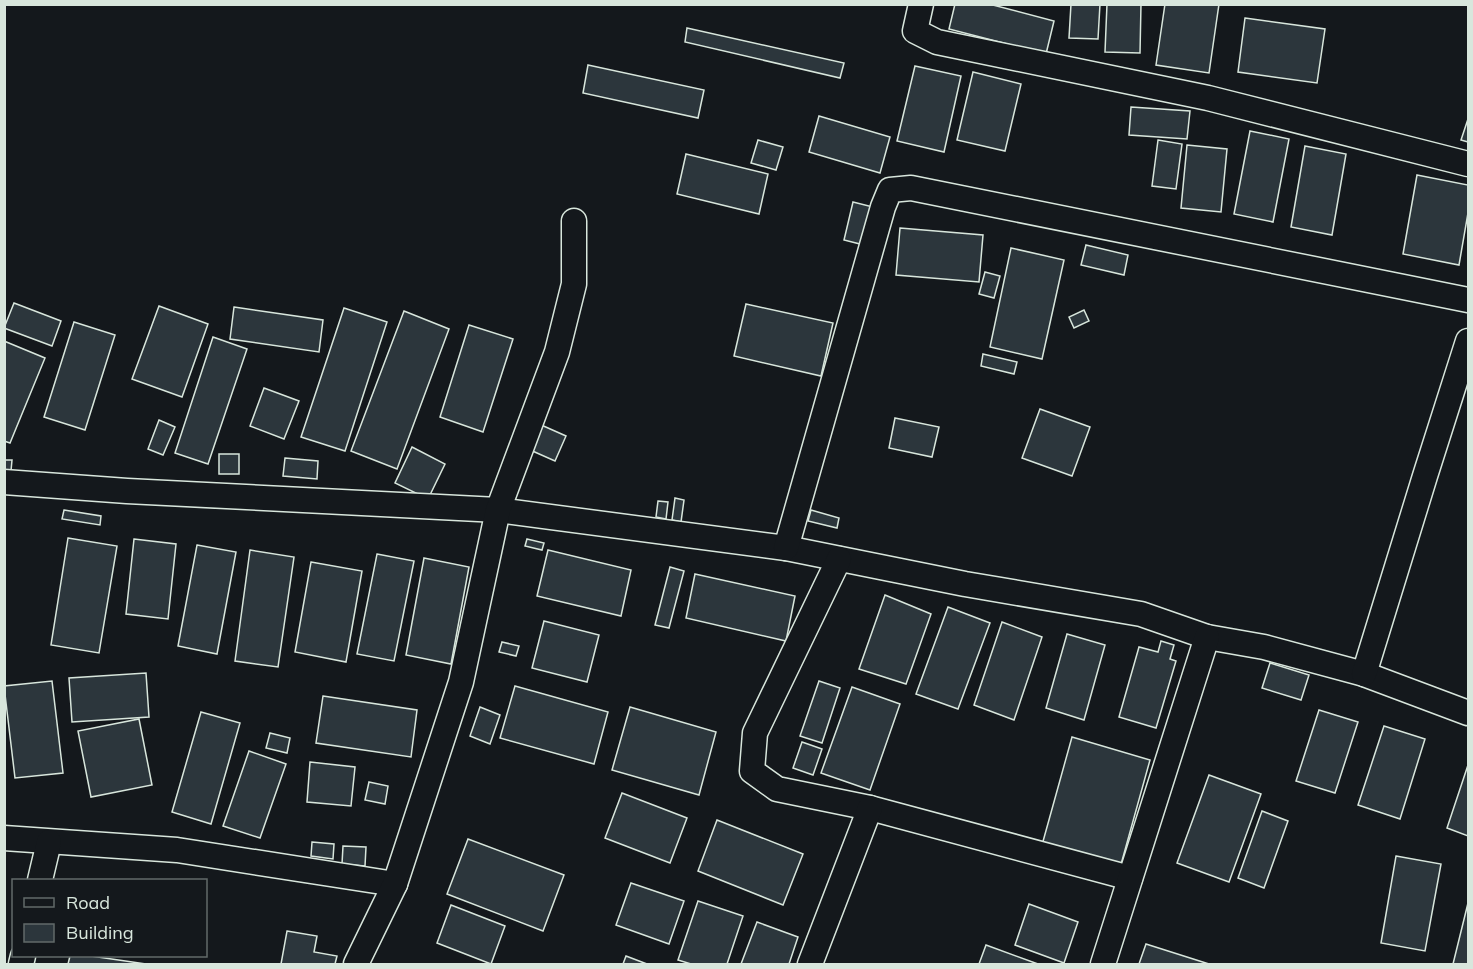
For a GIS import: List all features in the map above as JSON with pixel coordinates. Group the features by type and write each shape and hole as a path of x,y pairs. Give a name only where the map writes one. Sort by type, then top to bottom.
{"street":[{"path":"921,4 915,31 937,42 1208,98 1468,164"},
{"path":"786,548 883,207 890,190 911,188 1468,300"},
{"path":"356,964 395,884 461,682 498,510 557,352 574,284 574,220"},
{"path":"1364,674 1468,341"},
{"path":"4,483 498,510 786,548 965,584 1141,614 1207,637 1264,647 1364,674 1468,713"},
{"path":"839,558 755,733 752,771 777,789 870,808 1130,878"},
{"path":"1103,964 1207,637"},
{"path":"810,964 870,808"},
{"path":"4,838 177,850 395,884"},
{"path":"40,879 48,842"}],"building":[{"path":"955,4 989,4 1054,21 1046,54 949,29"},
{"path":"1071,4 1100,4 1098,39 1069,38"},
{"path":"1107,4 1141,4 1140,53 1105,52"},
{"path":"1165,4 1219,4 1209,73 1156,65"},
{"path":"1245,18 1325,29 1317,83 1238,72"},
{"path":"687,28 844,63 840,78 685,42"},
{"path":"588,65 704,90 698,118 583,93"},
{"path":"915,66 961,76 944,152 897,141"},
{"path":"973,72 1021,84 1005,151 957,140"},
{"path":"1131,107 1190,111 1187,139 1129,135"},
{"path":"819,116 890,137 880,173 809,152"},
{"path":"1468,119 1468,142 1461,140"},
{"path":"1250,131 1289,139 1273,222 1234,214"},
{"path":"758,140 783,147 776,170 751,163"},
{"path":"1158,140 1182,144 1176,189 1152,186"},
{"path":"1187,145 1227,149 1221,212 1181,208"},
{"path":"1305,146 1346,154 1332,235 1291,227"},
{"path":"686,154 768,174 759,214 677,194"},
{"path":"1417,175 1468,185 1468,213 1459,265 1403,254"},
{"path":"853,202 873,207 864,245 844,240"},
{"path":"900,228 983,235 979,282 896,275"},
{"path":"1086,245 1128,255 1124,275 1081,265"},
{"path":"1011,248 1064,260 1042,359 990,347"},
{"path":"985,272 1000,276 994,298 979,294"},
{"path":"14,303 61,321 52,346 4,328"},
{"path":"746,304 833,323 821,376 734,356"},
{"path":"159,306 208,324 182,397 132,379"},
{"path":"234,307 323,320 319,352 230,339"},
{"path":"344,308 387,322 345,451 301,437"},
{"path":"1084,310 1089,321 1074,328 1069,317"},
{"path":"404,311 449,329 397,469 351,451"},
{"path":"74,322 115,335 85,430 44,417"},
{"path":"469,325 513,339 483,432 440,417"},
{"path":"213,337 247,349 208,464 175,453"},
{"path":"4,341 45,358 10,443 4,441"},
{"path":"983,354 1017,362 1014,374 981,366"},
{"path":"264,388 299,401 284,439 250,426"},
{"path":"1040,409 1090,427 1072,476 1022,458"},
{"path":"895,418 939,427 932,457 889,448"},
{"path":"159,420 175,427 163,455 148,449"},
{"path":"539,424 566,436 555,461 528,449"},
{"path":"412,447 445,464 428,499 395,483"},
{"path":"219,454 239,454 239,474 219,474"},
{"path":"285,458 318,461 317,479 283,476"},
{"path":"4,460 12,460 11,471 4,470"},
{"path":"675,498 684,500 681,522 672,520"},
{"path":"658,501 668,502 666,519 656,517"},
{"path":"64,510 101,516 100,525 62,519"},
{"path":"811,510 839,518 837,528 808,521"},
{"path":"68,538 117,546 99,653 51,645"},
{"path":"134,539 176,544 168,619 126,614"},
{"path":"527,539 544,543 542,550 525,546"},
{"path":"197,545 236,552 217,654 178,646"},
{"path":"250,550 294,557 278,667 235,661"},
{"path":"548,550 631,570 621,616 537,596"},
{"path":"377,554 414,561 394,661 357,654"},
{"path":"424,558 469,567 451,664 406,655"},
{"path":"311,562 362,571 346,662 295,652"},
{"path":"670,567 684,571 669,628 655,625"},
{"path":"695,574 795,596 786,641 686,618"},
{"path":"885,595 931,614 906,684 859,669"},
{"path":"948,607 990,623 958,709 916,694"},
{"path":"544,621 599,635 587,682 532,668"},
{"path":"1002,622 1042,637 1014,720 974,705"},
{"path":"1067,634 1105,645 1084,720 1046,708"},
{"path":"1161,641 1174,645 1170,659 1176,661 1156,728 1119,717 1139,647 1158,652"},
{"path":"502,642 519,646 516,656 499,652"},
{"path":"1270,663 1309,675 1301,700 1262,688"},
{"path":"146,673 149,717 72,722 69,678"},
{"path":"52,681 63,773 15,778 4,686"},
{"path":"819,681 840,688 822,743 800,736"},
{"path":"515,686 608,712 594,764 500,738"},
{"path":"852,687 900,704 870,790 821,773"},
{"path":"323,696 417,710 411,757 316,743"},
{"path":"480,707 500,715 490,744 470,736"},
{"path":"630,707 716,732 699,795 612,770"},
{"path":"1319,710 1358,722 1335,793 1296,781"},
{"path":"201,712 240,723 211,824 172,812"},
{"path":"139,719 152,785 91,797 78,731"},
{"path":"1384,726 1425,739 1400,819 1358,805"},
{"path":"270,733 290,738 287,753 266,748"},
{"path":"1072,737 1150,760 1120,868 1042,845"},
{"path":"802,742 822,749 813,775 793,768"},
{"path":"249,751 286,764 260,838 223,826"},
{"path":"310,762 355,767 351,806 307,802"},
{"path":"1468,765 1468,836 1447,828"},
{"path":"1209,775 1261,794 1229,882 1177,863"},
{"path":"369,782 388,786 385,804 365,800"},
{"path":"622,793 687,818 670,863 605,838"},
{"path":"1262,811 1288,821 1264,888 1238,878"},
{"path":"717,820 803,854 783,905 698,871"},
{"path":"468,839 564,875 543,931 447,894"},
{"path":"312,842 334,844 333,859 311,856"},
{"path":"343,846 366,847 365,866 342,864"},
{"path":"1396,856 1441,864 1425,951 1381,943"},
{"path":"631,883 684,901 669,944 616,925"},
{"path":"698,901 743,916 727,964 691,964 678,960"},
{"path":"1468,903 1468,964 1453,964"},
{"path":"1029,904 1078,922 1064,963 1015,945"},
{"path":"451,905 505,926 491,964 437,943"},
{"path":"757,922 798,937 789,964 741,964"},
{"path":"287,931 317,936 314,952 337,956 335,964 281,964"},
{"path":"1146,944 1209,964 1139,964"},
{"path":"986,945 1038,964 979,964"},
{"path":"626,956 647,964 623,964"},
{"path":"70,957 98,957 146,964 68,964"}]}
